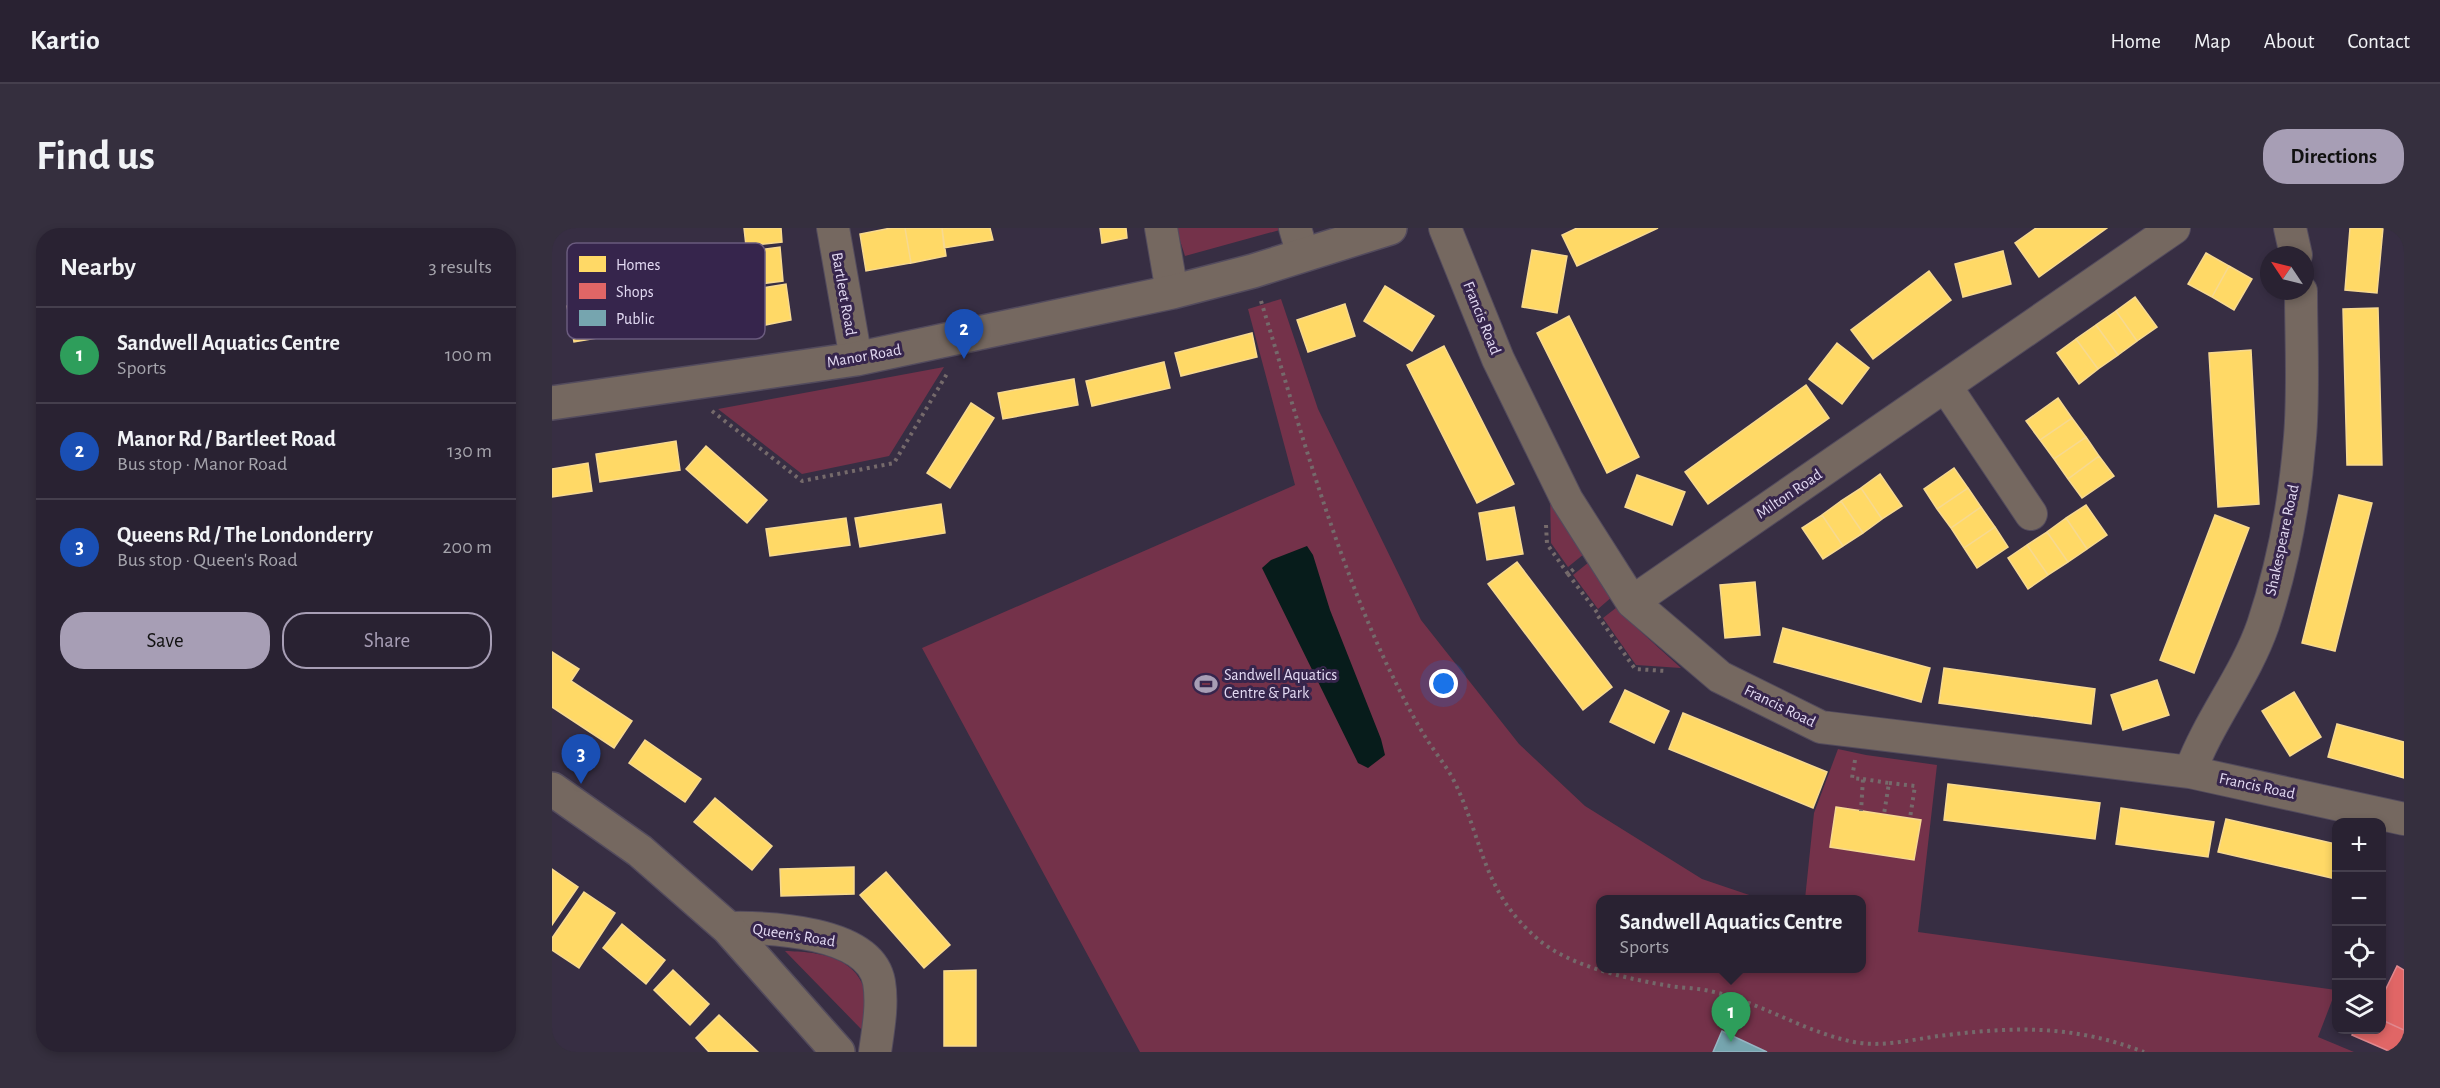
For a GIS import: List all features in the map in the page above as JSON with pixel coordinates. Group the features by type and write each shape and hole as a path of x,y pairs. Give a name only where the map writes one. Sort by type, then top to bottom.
{"street":[{"name":"Bartleet Road","path":"833,228 856,359"},
{"path":"1161,228 1172,292"},
{"name":"Manor Road","path":"552,403 856,359 1172,292 1299,241 1390,228"},
{"name":"Francis Road","path":"1445,228 1498,359 1567,500 1632,602 1720,677 1821,726 2190,772 2404,819"},
{"name":"Milton Road","path":"1632,602 2174,228"},
{"path":"2290,228 2294,246"},
{"name":"Shakespeare Road","path":"2190,772 2201,743 2234,684 2262,626 2293,508 2301,435 2301,300"},
{"path":"1946,387 2031,514"},
{"name":"Queen's Road","path":"552,789 640,851 728,928 838,1052"},
{"name":"Queen's Road","path":"728,928 748,928 816,936 842,942 864,956 879,981 879,1021 875,1052"}],"path":[{"path":"1261,300 1314,474 1349,572 1388,667 1424,736 1452,777 1493,887 1516,918 1541,942 1583,964 1596,968"},
{"path":"678,385 802,481 894,464 952,364"},
{"path":"1598,616 1635,669 1668,672"},
{"path":"1856,751 1852,778 1915,786 1910,818"},
{"path":"1861,811 1863,779"},
{"path":"1884,814 1889,783"},
{"path":"1611,973 1630,979 1710,991 1819,1033 1857,1043 1895,1043 1989,1030 2039,1029 2083,1033 2144,1052"}],"shaded area":[{"path":"1176,228 1287,228 1185,256"},
{"name":"Sandwell Aquatics Centre & Park","path":"1281,299 1318,409 1421,620 1519,744 1585,806 1702,879 1749,895 1596,895 1596,973 1866,973 1866,895 1805,895 1814,813 1838,749 1937,765 1918,932 2332,989 2332,1000 2318,1037 2354,1052 1140,1052 922,648 1295,485 1248,309"},
{"path":"944,367 889,456 802,474 718,409"},
{"path":"1550,490 1584,554 1568,567 1551,543"},
{"path":"1307,546 1313,555 1330,610 1381,739 1385,755 1368,768 1358,763 1262,568 1271,560"},
{"path":"1589,562 1613,596 1598,609 1573,575"},
{"path":"1621,604 1640,631 1681,668 1636,665 1603,618"},
{"path":"785,951 824,955 847,965 856,973 863,984 867,998 863,1031"}],"building: Homes":[{"path":"744,228 781,228 782,242 746,243"},
{"path":"891,228 905,228 911,263 866,271 860,234"},
{"path":"905,228 942,228 946,256 911,263"},
{"path":"942,228 990,228 993,240 944,248"},
{"path":"1100,228 1126,228 1127,238 1102,243"},
{"path":"1577,228 1658,228 1577,266 1562,235"},
{"path":"2036,228 2107,228 2039,277 2015,243"},
{"path":"2350,228 2383,228 2377,293 2345,290"},
{"path":"780,247 783,281 765,283 765,249"},
{"path":"1532,250 1567,256 1557,313 1522,307"},
{"path":"2003,251 2011,284 1963,297 1955,264"},
{"path":"2206,253 2229,266 2212,297 2188,284"},
{"path":"2229,266 2252,279 2234,310 2212,297"},
{"path":"1929,271 1951,300 1873,359 1851,330"},
{"path":"786,284 791,320 765,325 765,288"},
{"path":"1385,286 1434,316 1412,351 1364,321"},
{"path":"2135,297 2157,327 2137,341 2116,311"},
{"path":"1345,304 1355,336 1308,352 1297,320"},
{"path":"2378,308 2382,465 2347,465 2343,309"},
{"path":"2116,311 2137,341 2118,355 2096,325"},
{"path":"1569,316 1639,457 1607,473 1537,333"},
{"path":"2096,325 2118,355 2098,369 2076,339"},
{"path":"1252,333 1257,357 1181,376 1175,353"},
{"path":"573,339 592,339 574,342"},
{"path":"2076,339 2098,369 2079,384 2057,353"},
{"path":"1837,343 1869,368 1842,404 1809,379"},
{"path":"1444,346 1514,484 1477,503 1407,365"},
{"path":"2251,350 2259,504 2218,507 2209,353"},
{"path":"1164,362 1170,388 1092,406 1086,381"},
{"path":"1074,379 1078,405 1003,419 998,393"},
{"path":"1806,385 1829,418 1708,504 1685,472"},
{"path":"2058,398 2072,418 2040,440 2026,421"},
{"path":"971,403 994,418 950,488 927,473"},
{"path":"2072,418 2086,437 2054,459 2040,440"},
{"path":"2086,437 2099,456 2068,479 2054,459"},
{"path":"676,441 680,470 600,482 596,454"},
{"path":"706,446 767,500 747,523 686,469"},
{"path":"2099,456 2114,476 2082,498 2068,479"},
{"path":"588,463 592,491 552,497 552,469"},
{"path":"1954,468 1968,488 1937,509 1924,489"},
{"path":"1880,474 1902,506 1882,519 1861,488"},
{"path":"1637,475 1685,492 1672,525 1625,507"},
{"path":"1861,488 1882,519 1863,533 1841,501"},
{"path":"1968,488 1981,507 1951,528 1937,509"},
{"path":"2339,495 2372,503 2335,651 2302,643"},
{"path":"1841,501 1863,533 1843,546 1822,515"},
{"path":"941,504 945,533 860,547 855,518"},
{"path":"2086,505 2107,535 2087,549 2066,518"},
{"path":"1514,507 1523,554 1487,560 1479,513"},
{"path":"1981,507 1995,527 1964,548 1951,528"},
{"path":"1822,515 1843,546 1823,559 1802,528"},
{"path":"2215,515 2249,528 2194,673 2160,660"},
{"path":"846,518 850,545 770,556 766,529"},
{"path":"2066,518 2087,549 2068,562 2047,532"},
{"path":"1995,527 2008,547 1977,568 1964,548"},
{"path":"2047,532 2068,562 2048,575 2027,545"},
{"path":"2027,545 2048,575 2028,589 2008,558"},
{"path":"1517,562 1612,687 1583,710 1488,584"},
{"path":"1755,582 1760,635 1725,638 1720,585"},
{"path":"1783,628 1930,668 1921,702 1774,662"},
{"path":"552,652 579,669 571,681 632,721 614,748 552,707"},
{"path":"1944,668 2095,689 2091,724 1939,703"},
{"path":"2157,680 2169,715 2123,730 2111,695"},
{"path":"1625,690 1669,711 1654,743 1610,722"},
{"path":"2294,692 2321,737 2290,756 2262,711"},
{"path":"1683,713 1827,772 1813,808 1669,749"},
{"path":"2337,724 2404,742 2404,778 2328,757"},
{"path":"645,740 701,779 685,802 629,763"},
{"path":"1948,784 2100,803 2095,839 1944,820"},
{"path":"715,798 772,846 752,870 694,822"},
{"path":"1836,807 1921,820 1914,860 1830,847"},
{"path":"2121,808 2214,822 2208,857 2116,844"},
{"path":"2226,819 2332,843 2332,878 2218,852"},
{"path":"854,867 854,894 781,896 780,869"},
{"path":"552,869 578,887 552,925"},
{"path":"886,872 950,945 924,968 860,895"},
{"path":"584,892 615,913 579,968 552,950 552,938"},
{"path":"622,924 665,960 646,984 603,948"},
{"path":"673,970 709,1004 690,1025 654,990"},
{"path":"976,970 976,1046 944,1046 944,971"},
{"path":"719,1015 758,1052 709,1052 696,1038"}],"building: Shops":[{"path":"2397,966 2404,970 2404,1030 2386,1022 2386,989"},
{"path":"2386,1022 2404,1030 2404,1052 2391,1052 2352,1035 2386,1034"}],"building: Public":[{"path":"1722,1031 1767,1052 1713,1052"}],"place":[{"name":"Manor Rd / Bartleet Road","path":"964,359"},
{"name":"Sandwell Aquatics Centre & Park","path":"1206,684"},
{"name":"Queens Rd / The Londonderry","path":"581,784"},
{"name":"Sandwell Aquatics Centre","path":"1731,1042"}]}
